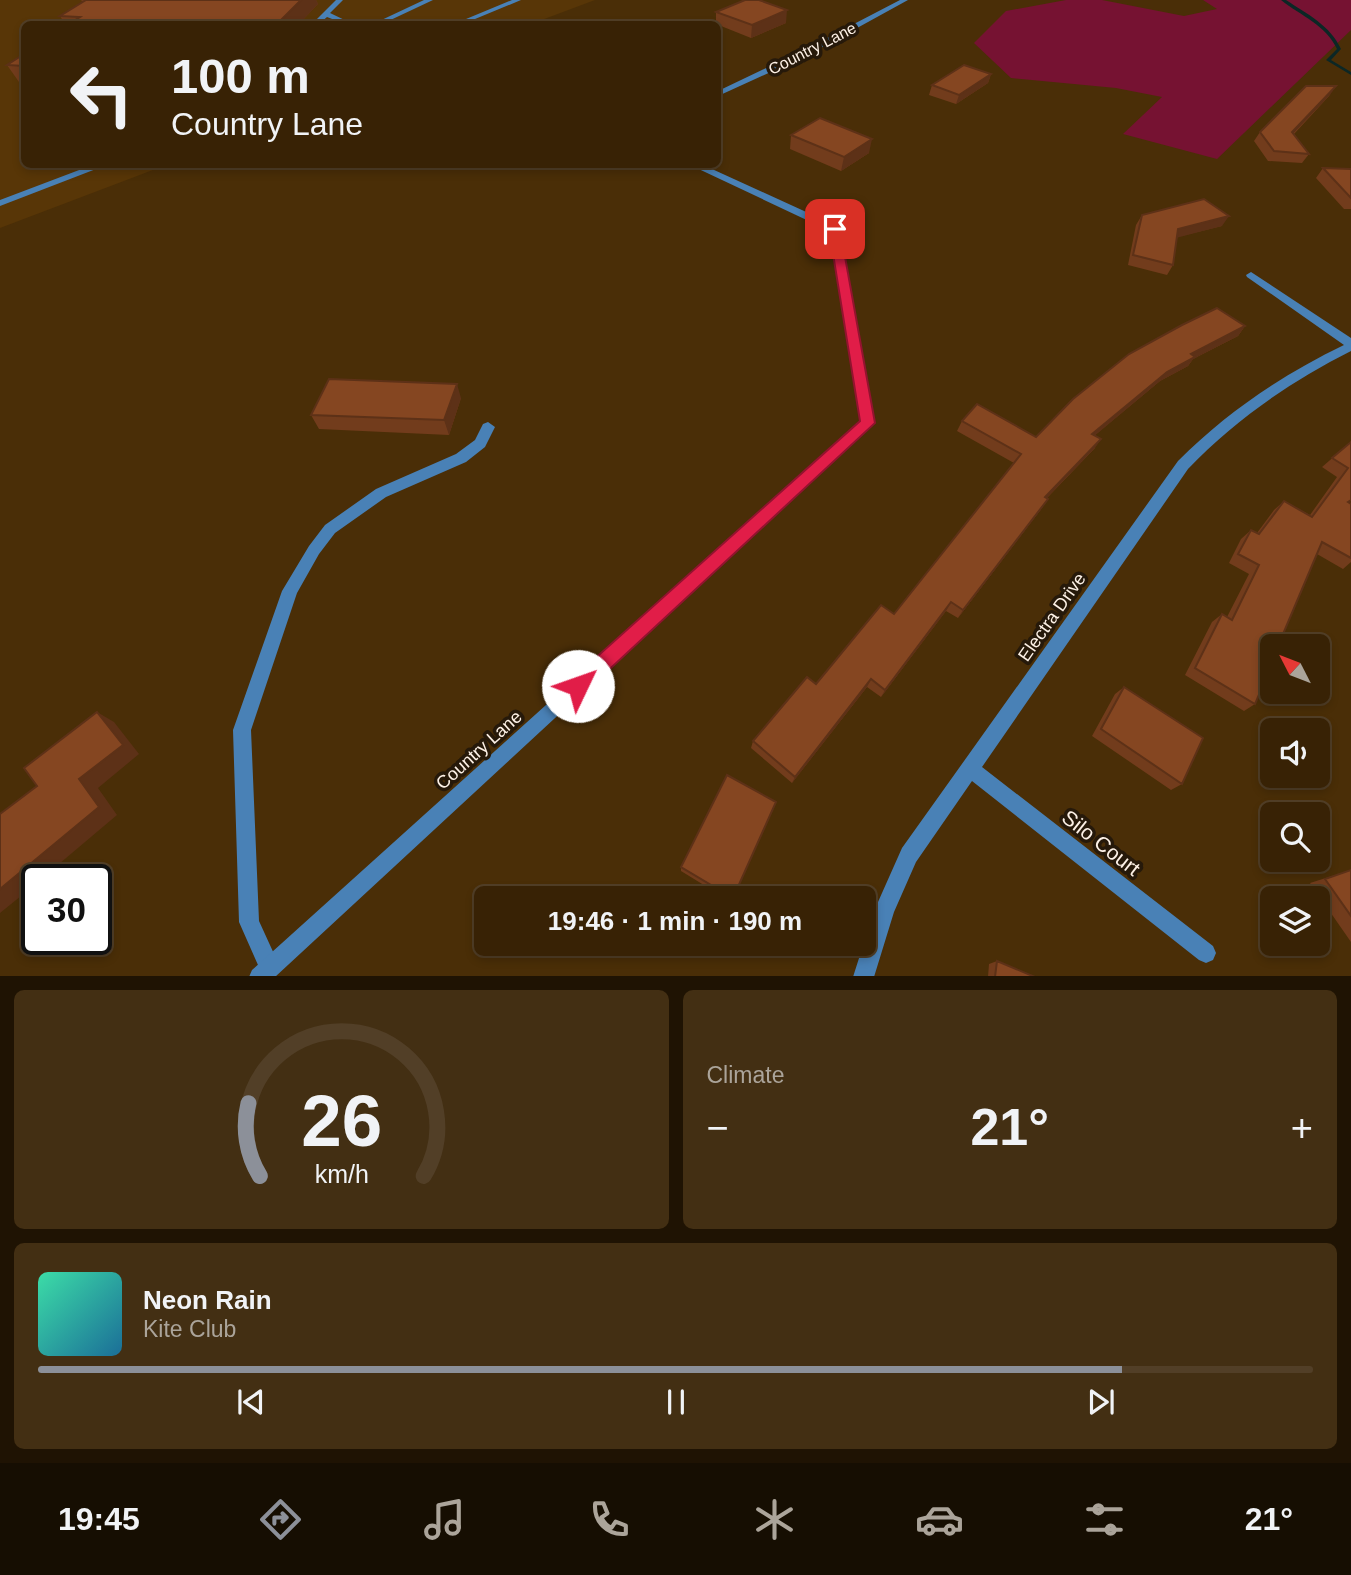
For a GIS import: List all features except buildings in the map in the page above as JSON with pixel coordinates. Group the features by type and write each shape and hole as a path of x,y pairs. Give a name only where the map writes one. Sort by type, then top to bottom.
{"street":[{"path":"318,21 340,0"},
{"path":"384,21 430,0"},
{"name":"Country Lane","path":"721,92 905,0"},
{"path":"465,21 513,1"},
{"path":"326,14 344,21"},
{"path":"0,203 94,168"},
{"name":"Country Lane","path":"264,972 867,423 835,229 701,168"},
{"path":"1251,275 1351,345"},
{"name":"Electra Drive","path":"863,976 884,911 909,855 1183,465 1208,437 1261,396 1306,368 1351,345"},
{"path":"264,972 248,922 242,730 290,591 330,529 381,493 461,458 480,443 488,427"},
{"name":"Silo Court","path":"969,768 1206,953"}],"shaded area":[{"path":"0,0 595,0 539,21 21,21 21,168 158,168 0,228"},
{"path":"1066,0 1102,0 1184,16 1217,9 1203,0 1351,0 1351,30 1217,159 1123,134 1162,97 1116,88 1011,78 974,43 1006,11"}],"waterway":[{"path":"1283,0 1323,27 1334,38 1339,49 1328,60 1351,74"}],"route":[{"path":"578,686 867,423 835,229"}]}
